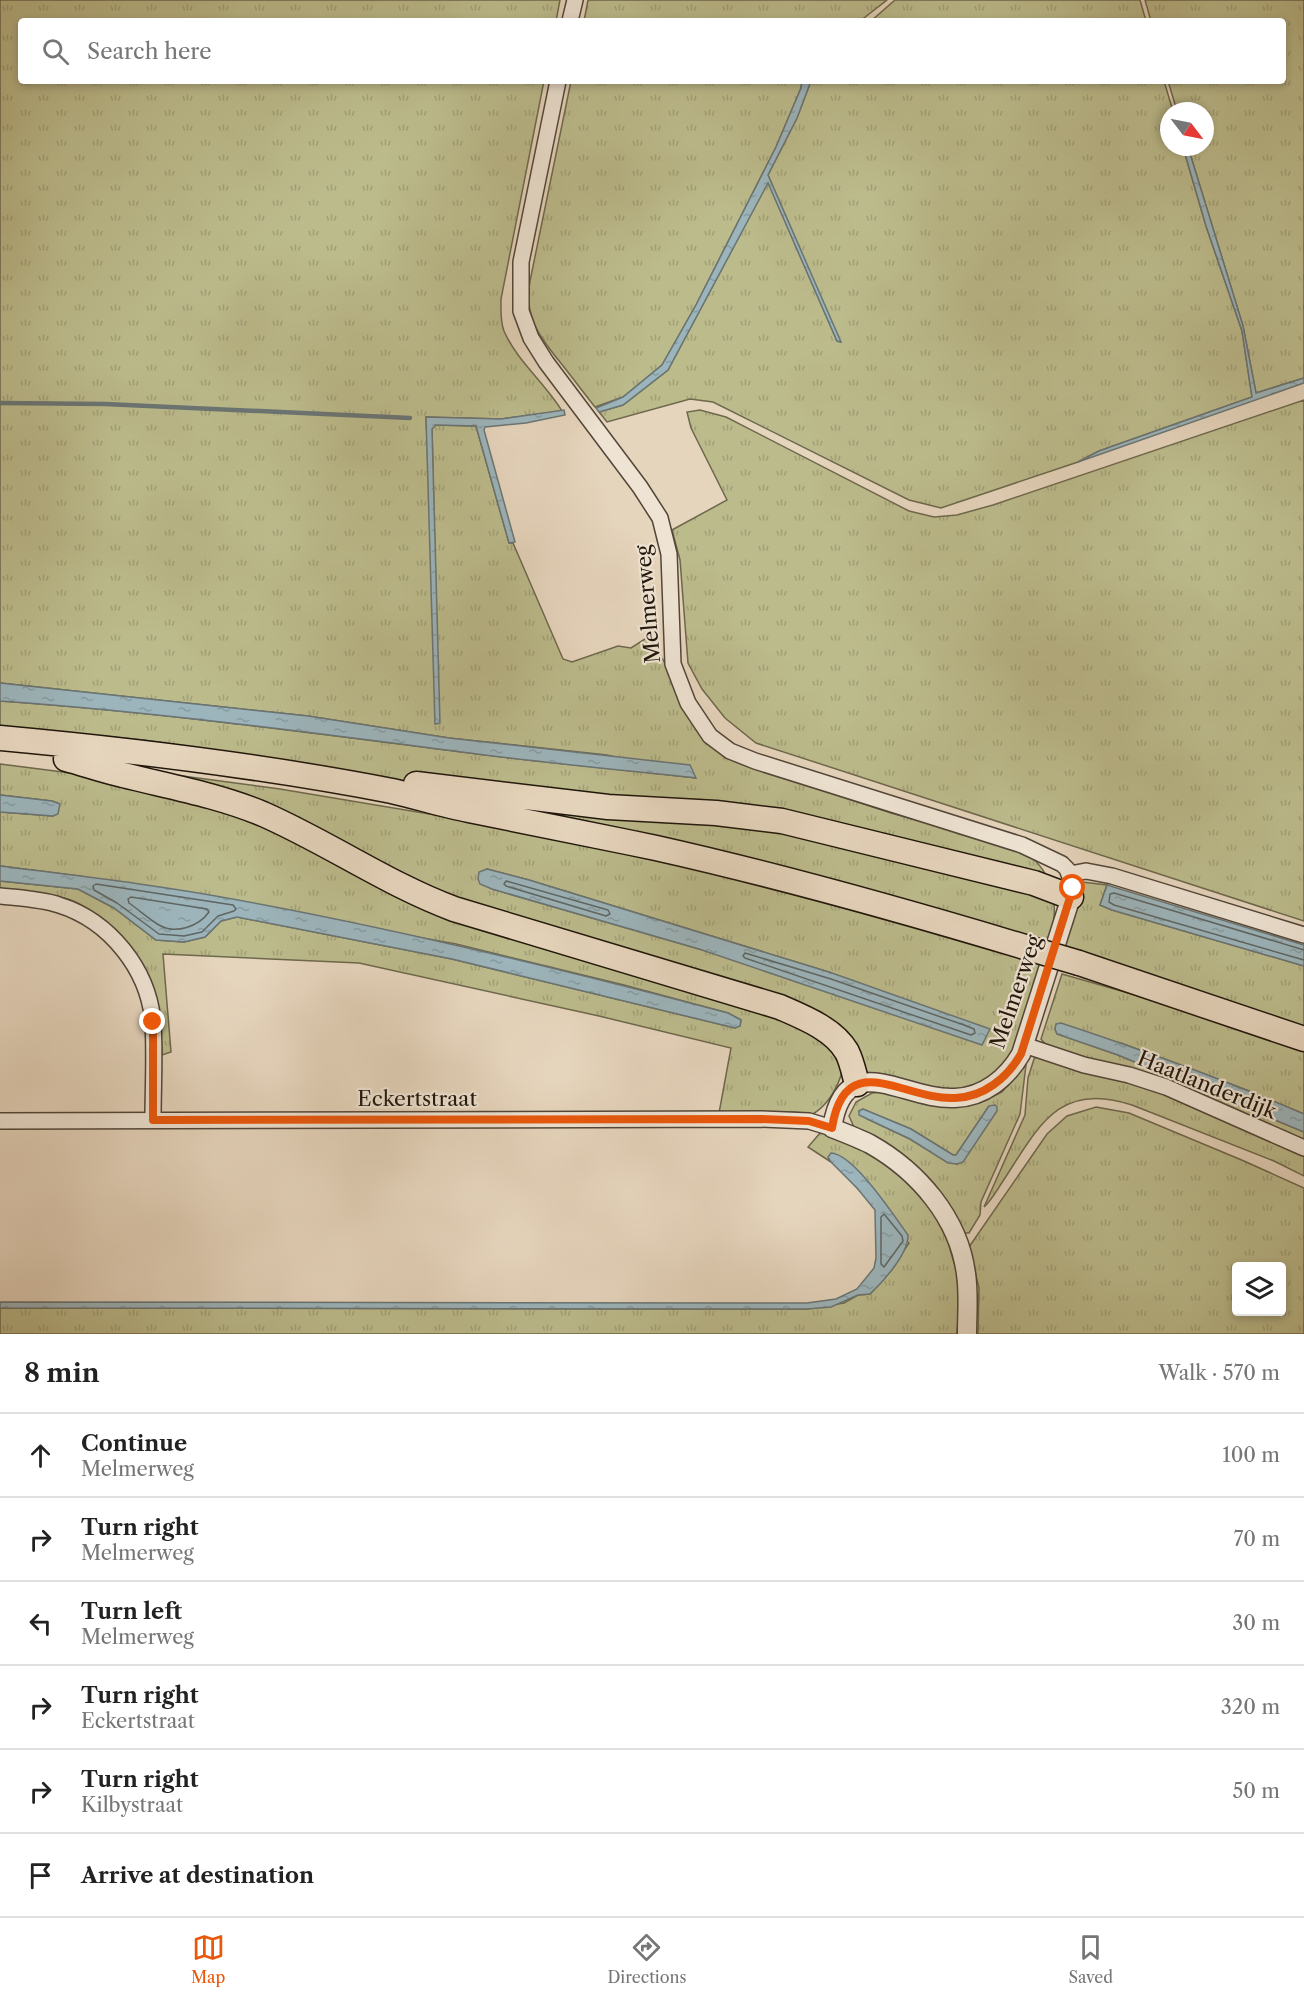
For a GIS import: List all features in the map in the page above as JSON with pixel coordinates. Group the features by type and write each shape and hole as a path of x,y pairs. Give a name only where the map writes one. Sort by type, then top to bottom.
{"highway":[{"path":"0,738 134,752 295,774 395,792 466,810 646,846 899,910 1079,963 1304,1039"},
{"path":"0,752 255,782 397,804 466,810"},
{"path":"66,759 122,775 196,791 233,803 292,827 425,898 454,909 756,999 796,1014 839,1042 846,1051 858,1084"},
{"path":"295,774 315,771 608,807 716,813 771,819 816,828 1048,887 1070,886"}],"street":[{"path":"571,18 575,0"},
{"name":"Melmerweg","path":"557,84 520,262 521,311 531,338 546,362 640,487 660,518 669,554 673,664 688,703 710,736 730,752 1011,840 1062,864 1070,886 1024,1046 1006,1076 972,1095 946,1098 880,1083 858,1084"},
{"path":"1070,886 1086,872 1112,876 1304,935"},
{"path":"0,896 58,904 78,913 105,930 127,953 145,985 153,1022 153,1120"},
{"name":"Haatlanderdijk","path":"1024,1046 1157,1084 1304,1148"},
{"path":"858,1084 840,1099 835,1110 832,1128 868,1143 886,1154 913,1175 939,1206 960,1248 967,1274 967,1334"},
{"name":"Eckertstraat","path":"0,1121 751,1119 809,1121 832,1128"}],"green space":[{"path":"0,0 560,0 557,18 18,18 18,84 543,84 501,299 501,315 503,327 510,342 562,411 501,419 426,417 439,723 432,429 435,425 476,426 509,543 513,543 563,659 572,662 618,646 631,648 648,637 665,663 698,728 710,743 734,761 891,813 1014,846 1027,854 1046,875 1054,900 1053,929 1049,944 383,785 312,764 144,740 0,727 0,701 176,717 498,757 696,778 607,755 449,738 308,716 0,683"},
{"path":"588,0 887,0 864,18 585,18"},
{"path":"895,0 1140,0 1145,18 874,18"},
{"path":"1145,0 1304,0 1304,378 1256,393 1243,326 1191,156 1214,156 1214,102 1174,102 1169,84 1286,84 1286,18 1150,18"},
{"path":"570,84 802,84 776,147 696,305 662,365 623,397 595,407 534,325 529,305 530,281"},
{"path":"810,84 1165,84 1170,102 1160,102 1160,156 1186,156 1206,226 1242,331 1252,397 1099,451 1078,462 941,508 909,500 713,402 690,399 607,422 599,412 623,405 668,370 768,182 837,341 840,342 768,175 797,118"},
{"path":"1304,400 1304,921 756,743 725,718 702,689 688,663 680,560 672,530 727,500 691,428 687,412 700,410 726,417 909,511 934,517 957,515 993,505"},
{"path":"0,764 118,779 270,823 384,886 746,1001 825,1035 843,1069 841,1076 828,1100 813,1114 719,1113 731,1048 359,963 163,954 171,1052 162,1055 159,1016 150,983 134,953 122,938 87,908 76,902 48,895 0,891 0,881 78,889 114,908 156,940 184,942 205,937 221,921 237,917 452,959 735,1028 740,1026 741,1020 728,1013 624,985 456,944 79,876 0,866 0,812 53,816 59,804 52,801 0,795"},
{"path":"123,768 280,789 519,829 759,882 1043,964 1009,1062 976,1088 947,1091 862,1071 841,1035 433,898","holes":["487,869 832,973 699,949 492,889"]},
{"path":"1082,882 1107,885 1100,905 1112,910 1304,966 1304,1027 1063,948"},
{"path":"1062,974 1191,1011 1304,1050 1304,1114 1121,1043 1055,1029 1057,1034 1118,1055 1304,1132 1304,1143 1122,1069 1047,1046 1041,1039"},
{"path":"1038,1056 1127,1079 1255,1131 1304,1154 1304,1176 1274,1161 1132,1105 1107,1099 1086,1099 1068,1104 1040,1127 984,1207 1025,1115 1028,1078 1034,1059"},
{"path":"1026,1065 1020,1114 981,1202 980,1215 969,1233 962,1233 945,1200 923,1173 854,1127 849,1116 856,1102 872,1093 881,1092 929,1105 944,1106 984,1101 1002,1092","holes":["989,1106 957,1164 948,1162 910,1139 867,1119 859,1111 863,1109 911,1129 956,1155"]},
{"path":"1096,1107 1129,1113 1304,1188 1304,1334 978,1334 979,1288 969,1247 1047,1134 1067,1116"},
{"path":"821,1132 857,1145 904,1176 929,1205 947,1239 958,1276 957,1334 0,1334 0,1308 807,1309 844,1303 858,1295 870,1294 888,1274 909,1243 828,1157 831,1162 808,1147"}],"water":[{"path":"802,84 810,84 797,118 768,175 841,342 837,341 768,183 668,370 623,405 599,412 596,408 623,397 662,365 696,305 776,147"},
{"path":"1186,156 1191,156 1243,326 1256,393 1304,378 1304,383 1078,462 1099,451 1252,397 1242,331 1206,226"},
{"path":"564,410 565,415 526,423 485,427 515,542 509,543 476,426 436,425 432,429 440,723 435,724 426,417 501,419"},
{"path":"0,683 308,716 449,738 690,765 696,778 526,760 177,717 0,701"},
{"path":"0,795 52,801 60,804 58,814 53,816 0,812"},
{"path":"0,866 179,890 361,924 545,966 728,1013 741,1020 740,1026 735,1028 452,959 237,917 221,921 205,937 184,942 156,940 114,908 78,889 0,881"},
{"path":"487,869 832,973 990,1029 982,1045 699,949 492,889 480,884 478,879 479,872"},
{"path":"1107,885 1304,945 1304,966 1112,910 1100,905"},
{"path":"1061,1023 1184,1066 1304,1114 1304,1132 1118,1055 1057,1034 1056,1024"},
{"path":"995,1105 997,1111 963,1162 957,1164 948,1163 910,1139 859,1115 859,1111 863,1109 911,1129 956,1155 989,1106"},
{"path":"831,1153 840,1156 862,1174 908,1235 900,1258 870,1294 858,1295 831,1307 807,1309 0,1308 0,1302 807,1303 836,1299 857,1289 874,1268 876,1258 875,1210 831,1162 828,1157"}],"waterway":[{"path":"0,403 105,404 410,418"}],"route":[{"path":"153,1022 153,1120 761,1119 809,1121 832,1128 837,1103 843,1094 863,1082 880,1083 934,1096 954,1098 981,1092 1006,1076 1021,1054 1073,888"}]}
